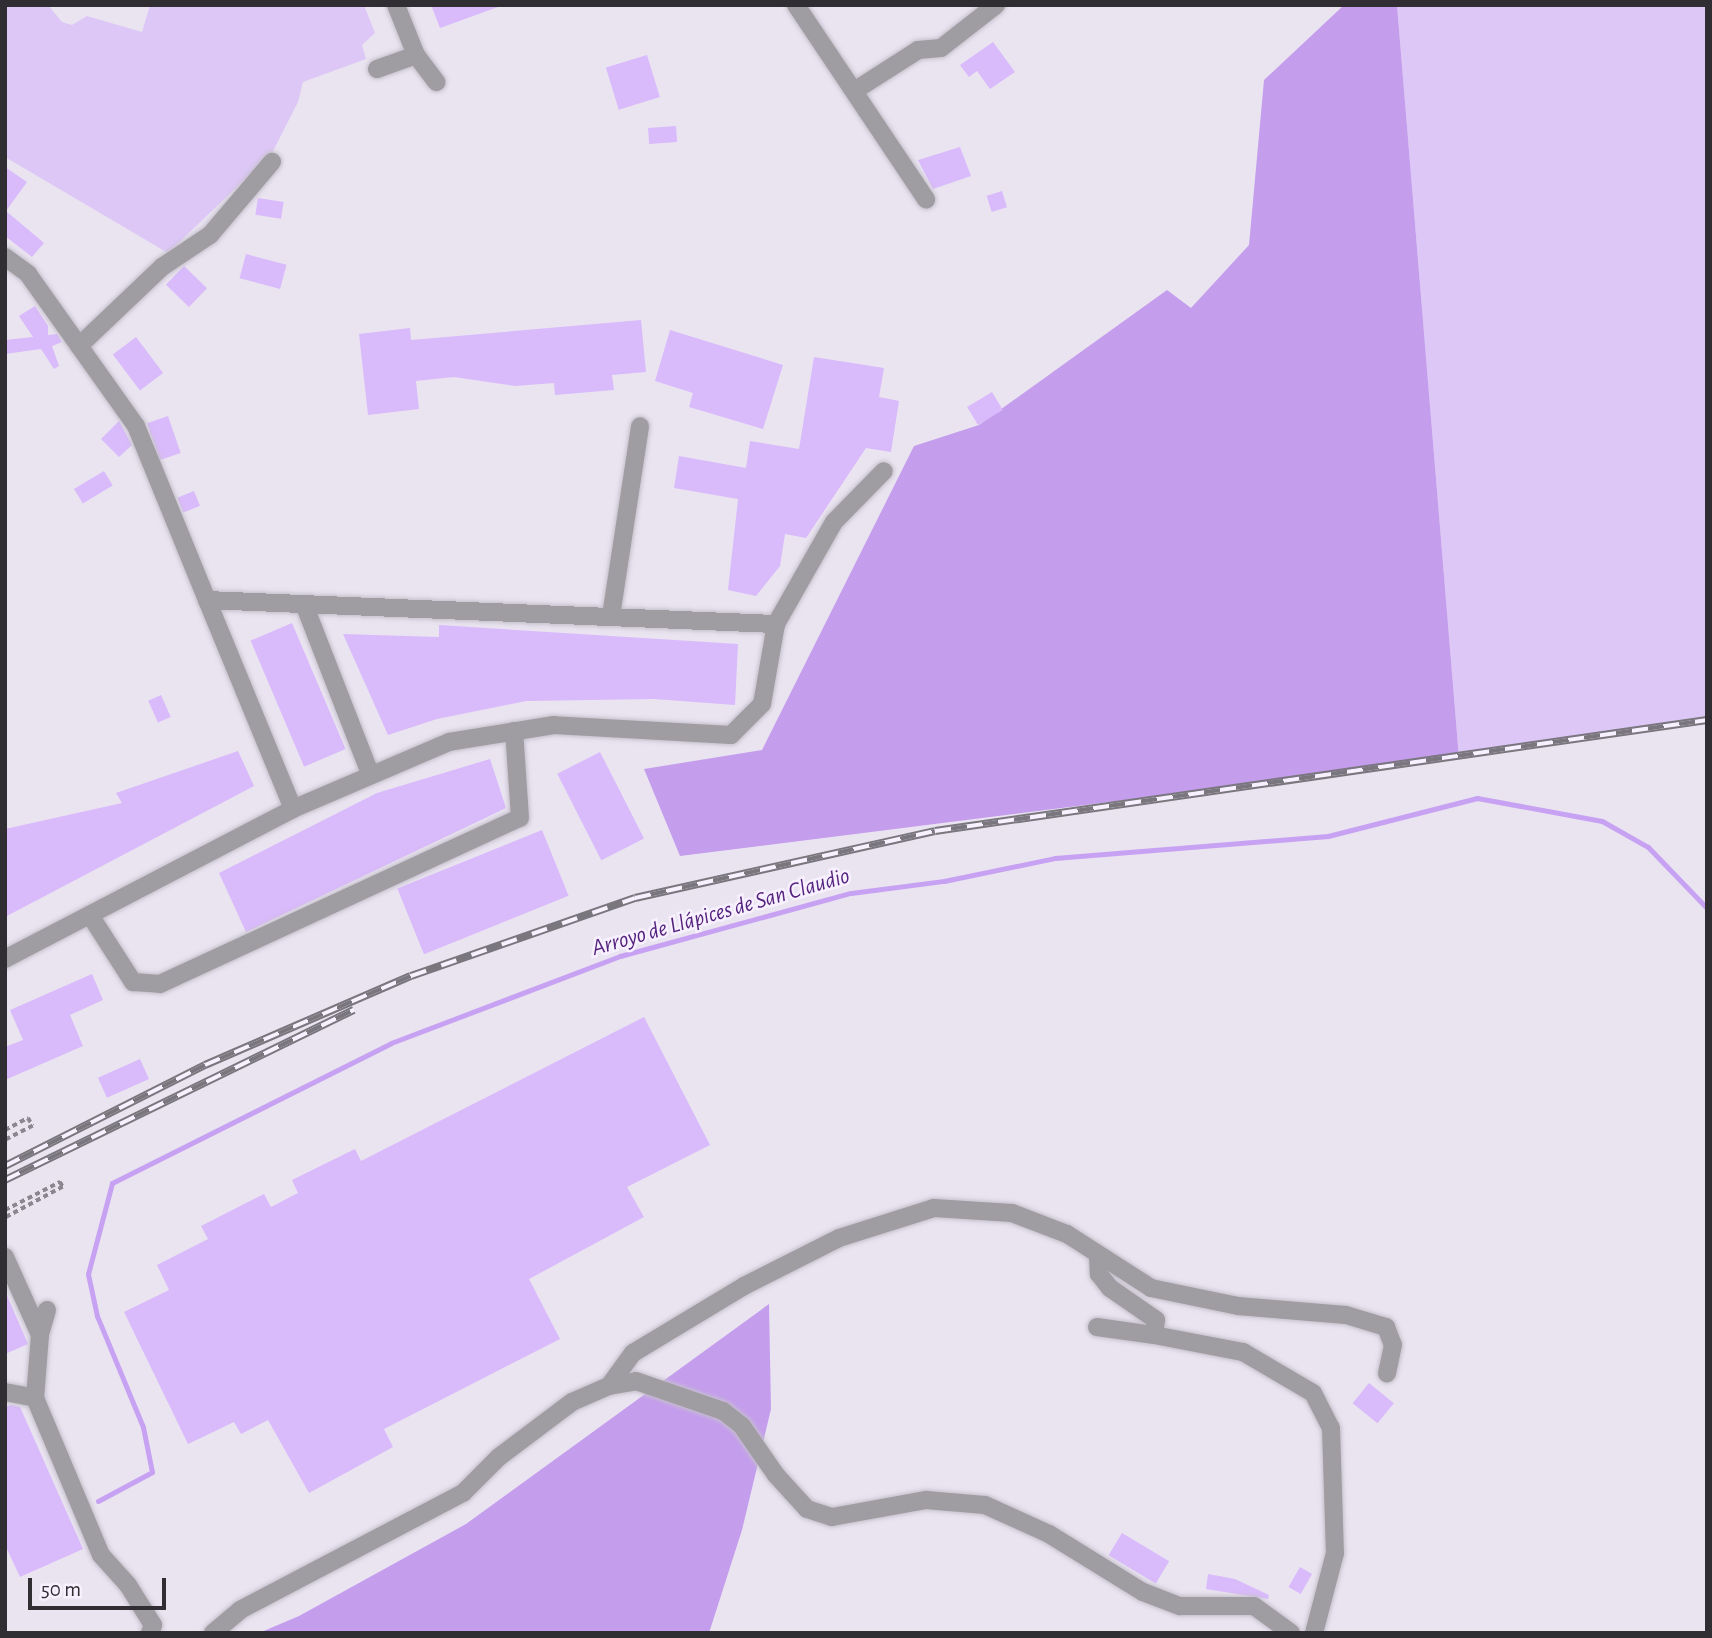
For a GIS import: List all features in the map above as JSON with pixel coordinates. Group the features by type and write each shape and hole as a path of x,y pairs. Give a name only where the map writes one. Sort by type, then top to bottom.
{"street":[{"path":"396,5 416,55 436,82"},
{"path":"796,5 926,199"},
{"path":"854,91 918,50 941,48 996,5"},
{"path":"377,69 416,55"},
{"path":"79,346 162,267 209,235 272,162"},
{"path":"5,257 28,274 136,426 293,809"},
{"path":"611,616 640,426"},
{"path":"5,960 293,809 370,773 449,742 554,725 731,735 762,704 776,624 834,522 884,471"},
{"path":"207,600 776,624"},
{"path":"303,604 370,773"},
{"path":"90,915 133,982 160,984 520,818 514,732"},
{"path":"609,1386 633,1353 744,1286 839,1238 934,1208 1012,1213 1067,1234 1098,1257 1151,1288 1238,1306 1346,1315 1386,1327 1393,1345 1387,1373"},
{"path":"5,1257 40,1335"},
{"path":"1098,1257 1099,1274 1110,1288 1156,1320 1154,1335"},
{"path":"47,1310 40,1335 35,1398 101,1555 128,1584 153,1625 150,1633"},
{"path":"1097,1326 1243,1352 1313,1393 1331,1428 1335,1553 1314,1633"},
{"path":"213,1633 240,1611 463,1493 537,1426 572,1402 609,1386 636,1381 723,1411 742,1426 776,1475 807,1508 832,1517 926,1500 985,1505 1049,1534 1143,1592 1180,1606 1254,1606 1291,1633"},
{"path":"5,1392 35,1398"}],"path":[{"path":"5,1130 28,1118 33,1126 5,1140"},
{"path":"5,1210 60,1182 63,1188 5,1218"}],"shaded area":[{"path":"5,5 48,5 62,22 72,25 87,16 142,32 150,5 364,5 375,33 362,45 366,59 303,82 298,102 272,153 168,253 5,157"},
{"path":"1344,5 1397,5 1459,758 680,856 644,769 762,750 914,446 979,425 1167,290 1191,308 1249,245 1264,80"},
{"path":"1397,5 1707,5 1707,720 1459,758"},
{"path":"769,1304 771,1409 742,1530 709,1633 259,1633 299,1616 466,1524"}],"building":[{"path":"431,5 498,5 498,7 440,28"},
{"path":"993,42 1015,72 990,89 977,71 969,77 960,65"},
{"path":"647,55 660,97 619,110 606,68"},
{"path":"676,126 677,142 649,144 648,128"},
{"path":"960,147 971,176 933,189 918,160"},
{"path":"5,167 27,182 6,211 44,243 32,257 5,236"},
{"path":"1002,191 1007,207 992,212 987,196"},
{"path":"258,198 284,202 281,219 255,215"},
{"path":"246,254 287,265 280,289 240,278"},
{"path":"184,266 207,288 189,307 166,285"},
{"path":"35,306 48,326 48,335 57,334 62,342 52,346 59,366 54,369 41,349 5,354 5,340 33,337 19,316"},
{"path":"641,320 646,372 612,375 614,390 555,395 554,383 515,386 454,377 416,381 419,409 368,415 359,334 410,328 411,340"},
{"path":"670,330 783,365 763,429 689,407 693,393 655,381"},
{"path":"136,337 163,373 140,390 113,354"},
{"path":"814,357 884,368 879,397 899,401 891,452 866,448 806,538 785,534 780,566 756,596 728,590 738,499 674,488 679,456 746,468 750,441 799,449"},
{"path":"992,392 1003,410 978,425 967,407"},
{"path":"168,416 181,453 160,460 147,423"},
{"path":"119,421 132,445 119,457 101,439"},
{"path":"104,471 113,486 83,504 74,489"},
{"path":"194,491 200,506 183,513 177,498"},
{"path":"292,623 346,749 304,767 251,641"},
{"path":"439,625 738,644 735,705 654,699 526,701 437,719 388,735 343,634 439,637"},
{"path":"161,695 171,717 158,723 148,701"},
{"path":"238,751 254,786 5,917 5,829 122,803 116,793"},
{"path":"600,752 644,838 601,860 557,774"},
{"path":"490,759 506,808 246,932 219,873 377,793"},
{"path":"542,830 569,896 424,954 397,888"},
{"path":"92,974 103,1000 70,1015 83,1046 5,1080 5,1047 23,1040 10,1010"},
{"path":"644,1017 710,1145 627,1187 644,1217 529,1279 560,1339 384,1429 393,1447 309,1493 268,1420 241,1434 234,1422 188,1444 124,1312 169,1290 157,1265 208,1239 201,1226 264,1194 271,1207 298,1193 292,1180 355,1149 361,1161"},
{"path":"140,1059 149,1079 107,1098 98,1078"},
{"path":"5,1291 28,1344 5,1354"},
{"path":"1369,1383 1394,1403 1378,1423 1353,1403"},
{"path":"5,1407 20,1407 83,1549 20,1577 5,1545"},
{"path":"1122,1533 1169,1561 1156,1584 1109,1555"},
{"path":"1300,1567 1312,1574 1301,1594 1288,1587"},
{"path":"1208,1574 1235,1579 1269,1595 1268,1599 1206,1589"}],"waterway":[{"name":"Arroyo de Llápices de San Claudio","path":"98,1501 152,1472 143,1427 97,1316 88,1274 112,1183 391,1043 620,956 851,893 944,881 1055,858 1328,836 1477,798 1602,821 1648,847 1707,908"}],"railway":[{"path":"5,1166 205,1065 411,976 635,898 935,831 1707,720"},
{"path":"5,1180 354,1010"}]}
